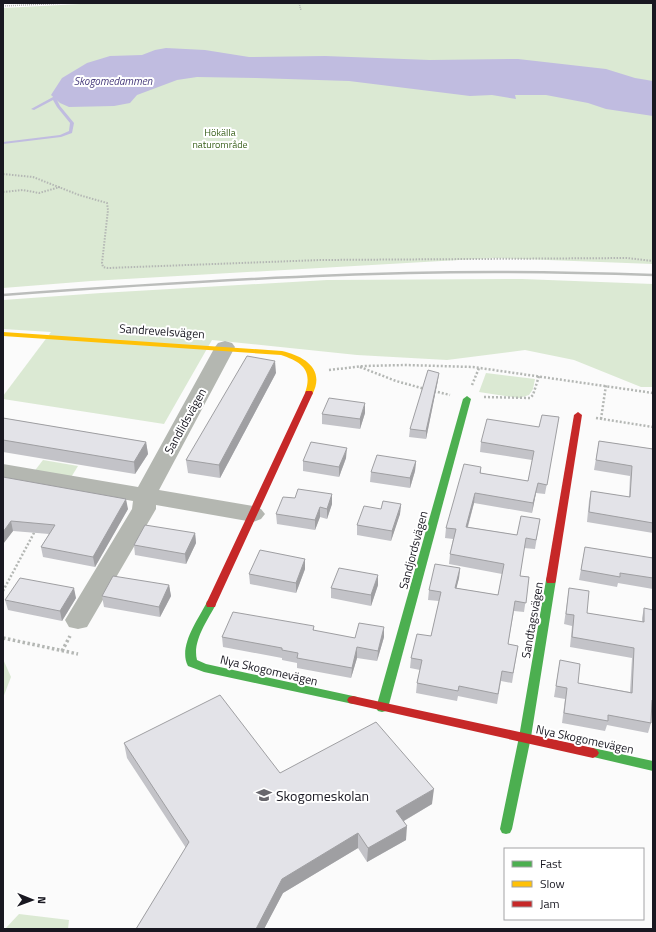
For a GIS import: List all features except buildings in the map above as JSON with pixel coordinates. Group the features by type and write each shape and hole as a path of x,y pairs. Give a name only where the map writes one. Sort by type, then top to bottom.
{"street":[{"name":"Sandrevelsvägen","path":"3,334 225,347 286,354 303,361 312,372"},
{"name":"Sandlidsvägen","path":"78,620 144,509 145,495 225,347"},
{"name":"Nya Skogomevägen","path":"312,372 314,379 312,387 191,646 189,656 192,663 204,668 382,708 653,766"},
{"name":"Sandjordsvägen","path":"382,708 467,399"},
{"name":"Sandtagsvägen","path":"506,829 525,738 578,415"},
{"path":"3,471 253,514"}],"path":[{"path":"3,6 68,3"},
{"path":"299,3 301,10"},
{"path":"3,174 33,177 107,203 108,210 102,263 103,267 108,268 359,259 627,258 653,261"},
{"path":"3,192 23,190 39,193 61,187"},
{"path":"312,372 359,367 444,365 473,367 653,393"},
{"path":"359,367 410,386 467,399 495,396 518,399 530,398 533,395 539,376"},
{"path":"606,385 601,419 653,427"},
{"path":"3,591 37,527"},
{"path":"3,638 78,654"}],"green space":[{"name":"Hökälla naturområde","path":"99,3 653,3 653,264 494,258 91,281 3,288 3,8"},
{"path":"522,279 653,284 653,387 641,387 574,360 525,350 447,360 357,355 212,340 164,424 3,399 3,396 51,332 3,329 3,300 327,280"},
{"path":"486,373 535,379 533,389 529,395 519,398 479,392"},
{"path":"43,460 78,466 70,479 33,473"},
{"path":"3,659 11,677 3,698"},
{"path":"19,914 69,920 68,929 5,929"}],"water":[{"name":"Skogomedammen","path":"166,48 205,50 249,57 325,56 430,60 518,59 606,69 635,78 653,81 653,116 606,109 588,103 546,95 515,95 516,99 492,95 470,96 349,81 197,77 177,80 137,95 130,103 114,106 69,107 60,103 51,95 62,78 87,63 110,56 142,55"}],"waterway":[{"path":"54,98 58,92"},
{"path":"3,143 61,136 71,132 72,123 58,106 54,98"},
{"path":"33,109 54,98"}],"railway":[{"path":"3,295 206,281 357,274 500,272 653,275"}],"traffic: fast":[{"path":"382,708 467,399"},
{"path":"506,829 525,737 551,580"},
{"path":"211,604 193,642 190,657 192,663 204,668 353,700"},
{"path":"593,753 653,766"}],"traffic: slow":[{"path":"3,334 282,353 297,358 308,366 312,377 312,385 309,393"}],"traffic: jam":[{"path":"211,604 309,393"},
{"path":"551,580 578,415"},
{"path":"353,700 593,753"}],"place":[{"name":"Skogomeskolan","path":"264,795"}]}
